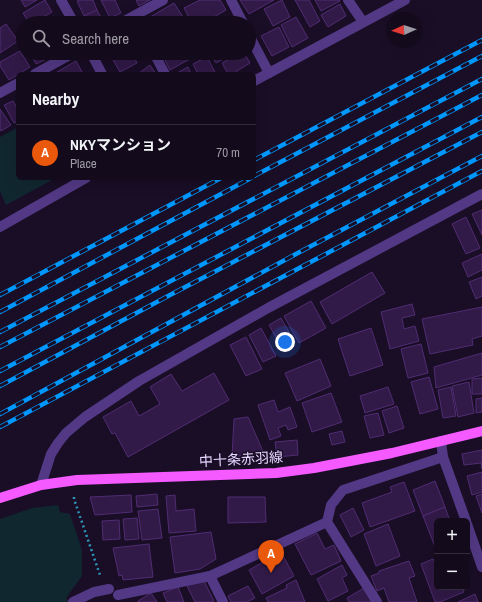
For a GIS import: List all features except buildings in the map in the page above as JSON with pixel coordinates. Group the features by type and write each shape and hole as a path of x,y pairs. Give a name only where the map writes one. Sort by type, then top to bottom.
{"main road":[{"name":"中十条赤羽線","path":"0,498 41,485 77,480 276,473 345,462 482,431"}],"street":[{"path":"61,0 70,16"},
{"path":"142,16 163,0"},
{"path":"231,0 239,16"},
{"path":"348,0 363,22"},
{"path":"256,80 404,0"},
{"path":"256,48 269,73"},
{"path":"39,72 60,60"},
{"path":"95,60 101,72"},
{"path":"158,60 164,72"},
{"path":"0,93 16,84"},
{"path":"0,228 83,180"},
{"path":"41,485 51,454 62,438 85,417 127,389 262,311 482,194"},
{"path":"441,441 443,457 465,518"},
{"path":"377,602 327,522 331,505 343,490 443,457"},
{"path":"73,602 94,592 113,592 210,576 327,522"},
{"path":"470,533 482,567"},
{"path":"210,576 223,602"},
{"path":"113,592 126,602"}],"path":[{"path":"74,499 98,572"}],"shaded area":[{"path":"16,128 16,180 52,180 6,205 0,191 0,137"},
{"path":"58,505 60,512 70,514 82,550 82,576 66,598 69,602 0,602 0,519 32,508"}],"railway":[{"path":"256,159 482,40"},
{"path":"256,175 482,56"},
{"path":"0,332 482,79"},
{"path":"0,347 482,95"},
{"path":"0,371 482,117"},
{"path":"0,386 170,295 482,132"},
{"path":"0,414 296,254 482,156"},
{"path":"0,427 482,171"},
{"path":"0,295 217,180"},
{"path":"0,312 247,180"}],"place":[{"name":"NKYマンション","path":"271,573"}]}
